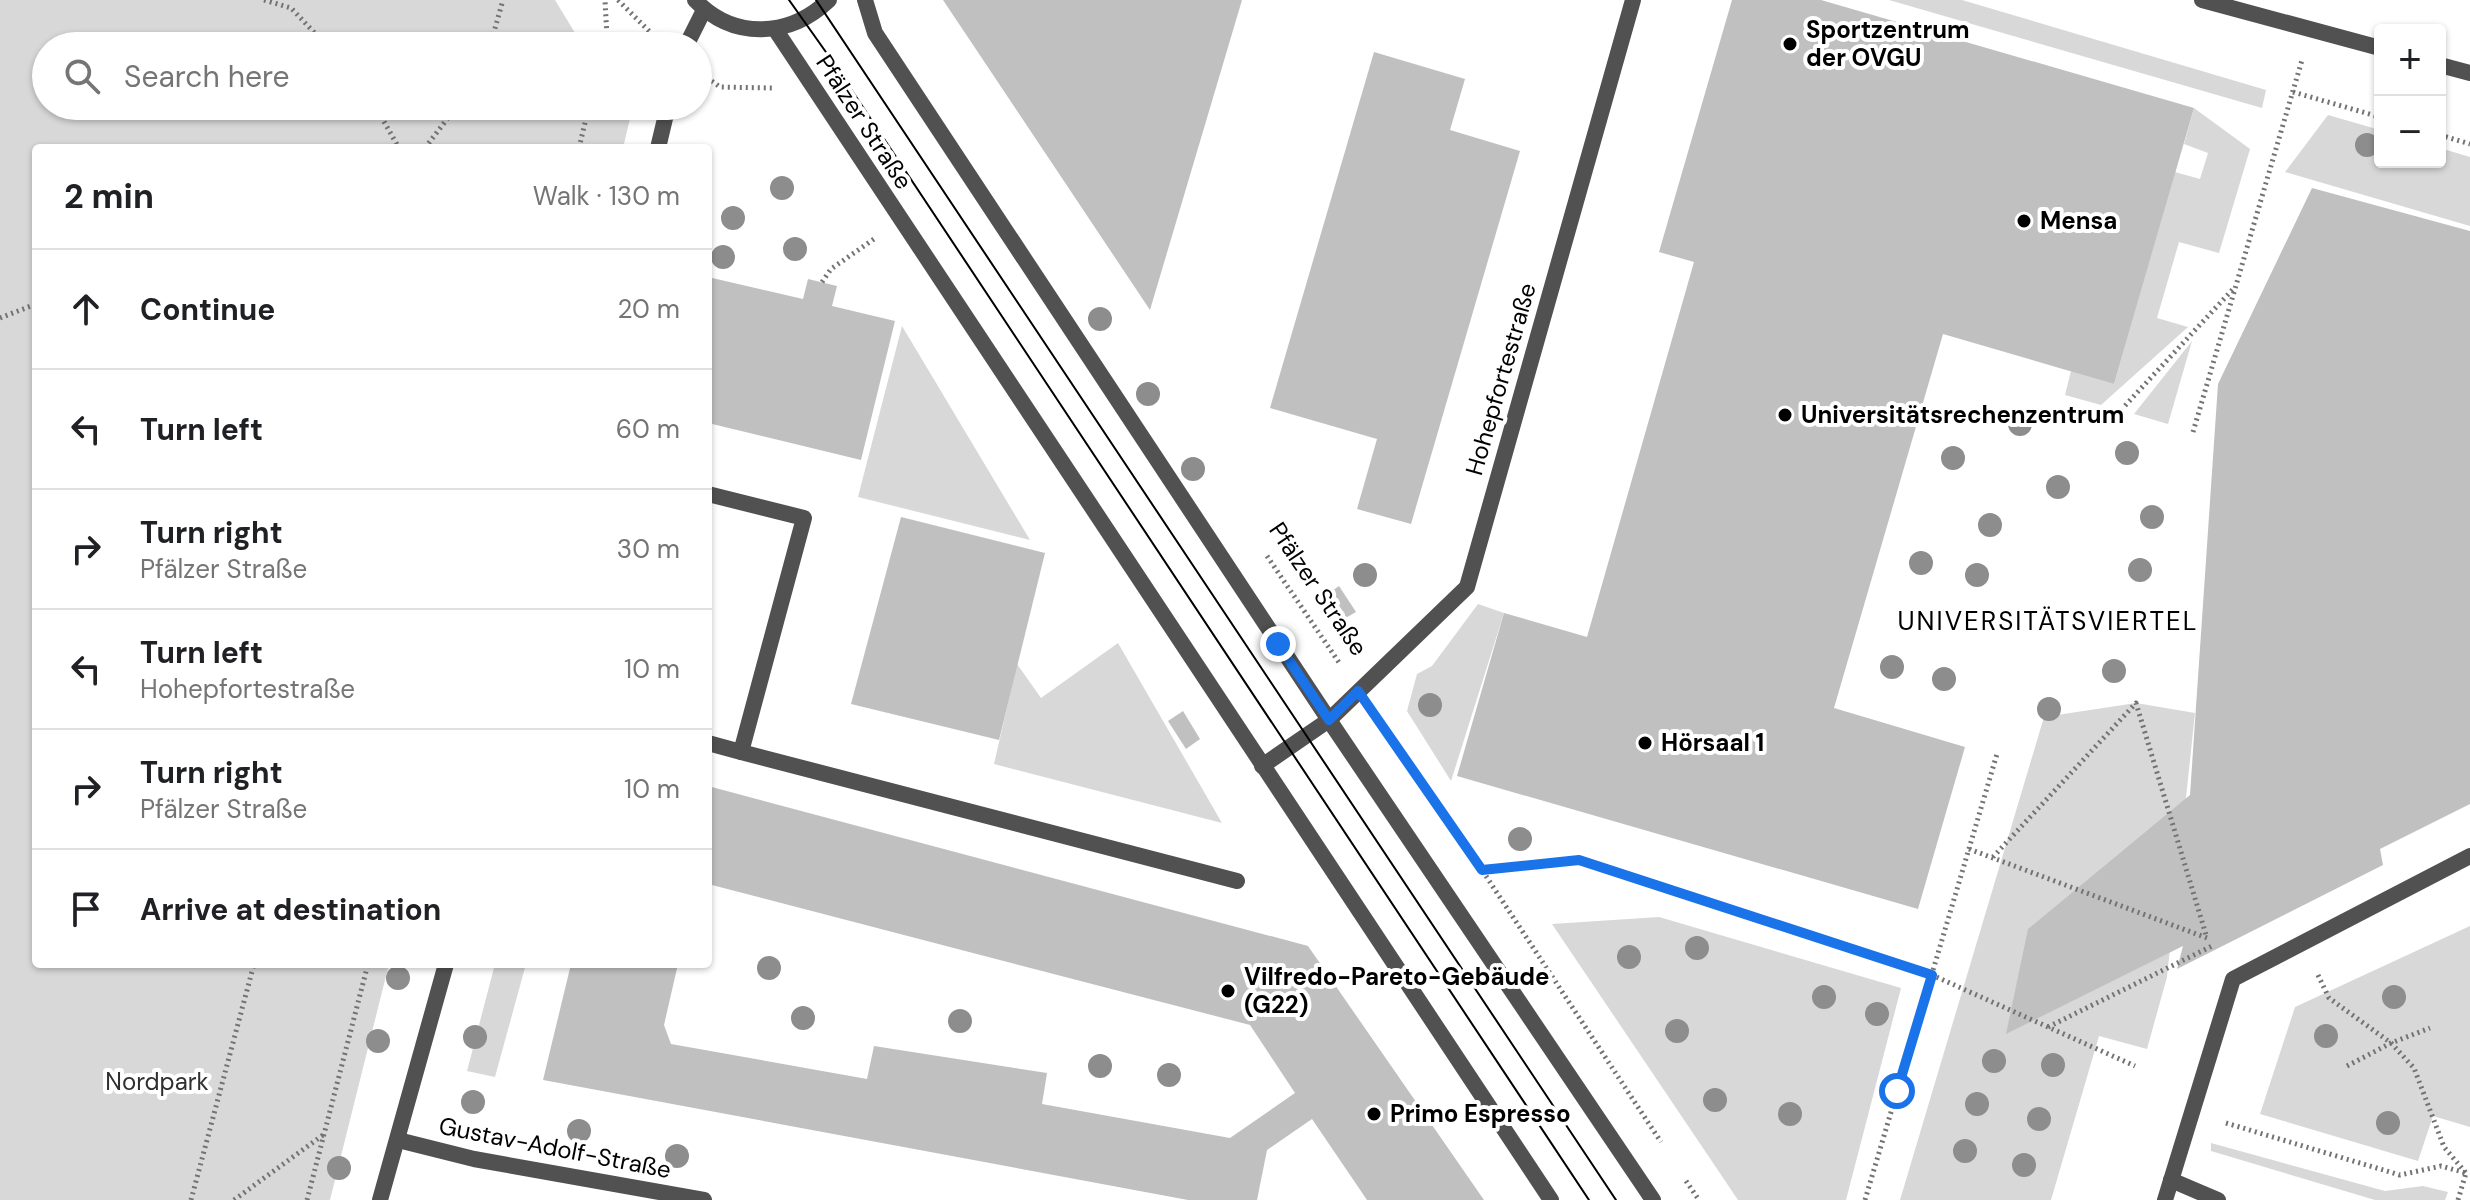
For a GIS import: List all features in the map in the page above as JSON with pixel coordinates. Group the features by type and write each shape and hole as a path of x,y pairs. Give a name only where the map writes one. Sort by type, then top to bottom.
{"street":[{"path":"690,32 699,5 735,26 758,30 775,29 804,19 829,0"},
{"path":"865,0 875,33 1329,720 1653,1200"},
{"name":"Hohepfortestraße","path":"1262,766 1329,720 1467,587 1633,0"},
{"path":"2202,0 2374,46"},
{"name":"Pfälzer Straße","path":"775,29 1551,1200"},
{"path":"2446,67 2470,73"},
{"path":"659,144 665,120"},
{"path":"712,495 804,518 741,752"},
{"path":"712,744 1237,881"},
{"path":"2165,1200 2233,979 2470,856"},
{"path":"380,1200 445,968"},
{"name":"Gustav-Adolf-Straße","path":"398,1140 474,1159 704,1200"},
{"path":"2171,1180 2218,1200"}],"path":[{"path":"264,0 291,8 314,32"},
{"path":"494,32 503,0"},
{"path":"605,0 607,32"},
{"path":"618,0 649,32"},
{"path":"2193,432 2311,29"},
{"path":"712,82 720,87 779,88"},
{"path":"2293,92 2374,115"},
{"path":"383,120 397,144"},
{"path":"428,144 446,120"},
{"path":"580,144 586,120"},
{"path":"2446,137 2470,144"},
{"path":"822,282 831,269 878,236"},
{"path":"2121,410 2236,286"},
{"path":"0,318 32,306"},
{"name":"Pfälzer Straße","path":"1262,549 1482,870 1669,1154"},
{"path":"1969,849 2207,938 2136,703 1993,857"},
{"path":"1865,1200 1997,754"},
{"path":"1482,870 1579,860 1932,975 2135,1066"},
{"path":"2302,943 2329,998 2391,1043 2414,1068 2444,1147 2466,1173"},
{"path":"2048,1027 2212,946"},
{"path":"191,1200 253,968"},
{"path":"307,1200 367,968"},
{"path":"2347,1066 2391,1043 2430,1028"},
{"path":"2190,1113 2400,1175 2441,1166 2466,1173"},
{"path":"234,1200 324,1134"},
{"path":"2458,1200 2466,1173"},
{"path":"1686,1180 1699,1200"}],"green space":[{"name":"Nordpark","path":"0,0 555,0 574,32 32,32 32,120 630,120 624,144 32,144 32,968 388,968 330,1200 0,1200"},
{"path":"1889,0 1962,0 2266,90 2262,108"},
{"path":"2194,108 2250,149 2219,253 2179,242 2157,318 2188,327 2101,405 2065,395 2071,371 2114,384 2175,172 2200,179 2208,153 2184,144"},
{"path":"2328,115 2374,128 2374,168 2446,168 2446,150 2470,157 2470,226 2285,172"},
{"path":"902,326 1030,540 858,497"},
{"path":"2192,341 2168,424 2134,414"},
{"path":"1478,604 1504,613 1451,781 1407,711 1417,674 1432,666"},
{"path":"1118,643 1222,823 994,764 1017,664 1041,698"},
{"path":"2136,703 2195,713 2167,977 2147,1049 2099,1036 2051,1200 1900,1200 2044,717"},
{"path":"1659,917 1901,988 1846,1200 1738,1200 1552,924"},
{"path":"2470,926 2470,1127 2433,1116 2418,1161 2260,1114 2295,1007"},
{"path":"494,968 525,968 495,1077 467,1071"},
{"path":"2211,1143 2385,1191 2423,1186 2448,1192 2445,1200 2375,1200 2211,1151"}],"building":[{"path":"943,0 1242,0 1150,310"},
{"path":"1732,0 1821,0 2194,108 2114,384 1943,334 1834,708 1965,747 1918,909 1457,776 1504,613 1587,637 1694,262 1659,252"},
{"path":"1374,52 1465,79 1450,130 1520,151 1411,524 1357,509 1377,439 1270,408"},
{"path":"2312,188 2470,231 2470,804 2380,849 2383,865 2177,969 2183,946 2006,1034 2028,929 2190,795 2218,384"},
{"path":"712,278 803,299 808,279 837,286 832,306 895,321 861,460 712,424"},
{"path":"901,517 1045,553 999,740 851,704"},
{"path":"1339,586 1356,612 1342,620 1326,595"},
{"path":"1183,711 1200,739 1186,749 1168,721"},
{"name":"Vilfredo-Pareto-Gebäude (G22)","path":"712,787 1308,946 1484,1200 1367,1200 1312,1119 1267,1150 1257,1200 1188,1200 543,1080 570,968 677,968 664,1025 671,1044 867,1079 874,1046 1047,1073 1042,1104 1230,1138 1295,1093 1250,1025 712,885"}],"tram line":[{"path":"789,0 1589,1200"},
{"path":"816,0 1616,1200"}],"place":[{"name":"Sportzentrum der OVGU","path":"1790,44"},
{"name":"Mensa","path":"2024,221"},
{"name":"Universitätsrechenzentrum","path":"1785,415"},
{"name":"Hörsaal 1","path":"1645,743"},
{"name":"Vilfredo-Pareto-Gebäude (G22)","path":"1228,991"},
{"name":"Primo Espresso","path":"1374,1114"}],"district":[{"name":"UNIVERSITÄTSVIERTEL","path":"2048,621"}],"route":[{"path":"1278,644 1329,720 1358,691 1482,870 1579,860 1932,975 1897,1091"}]}
